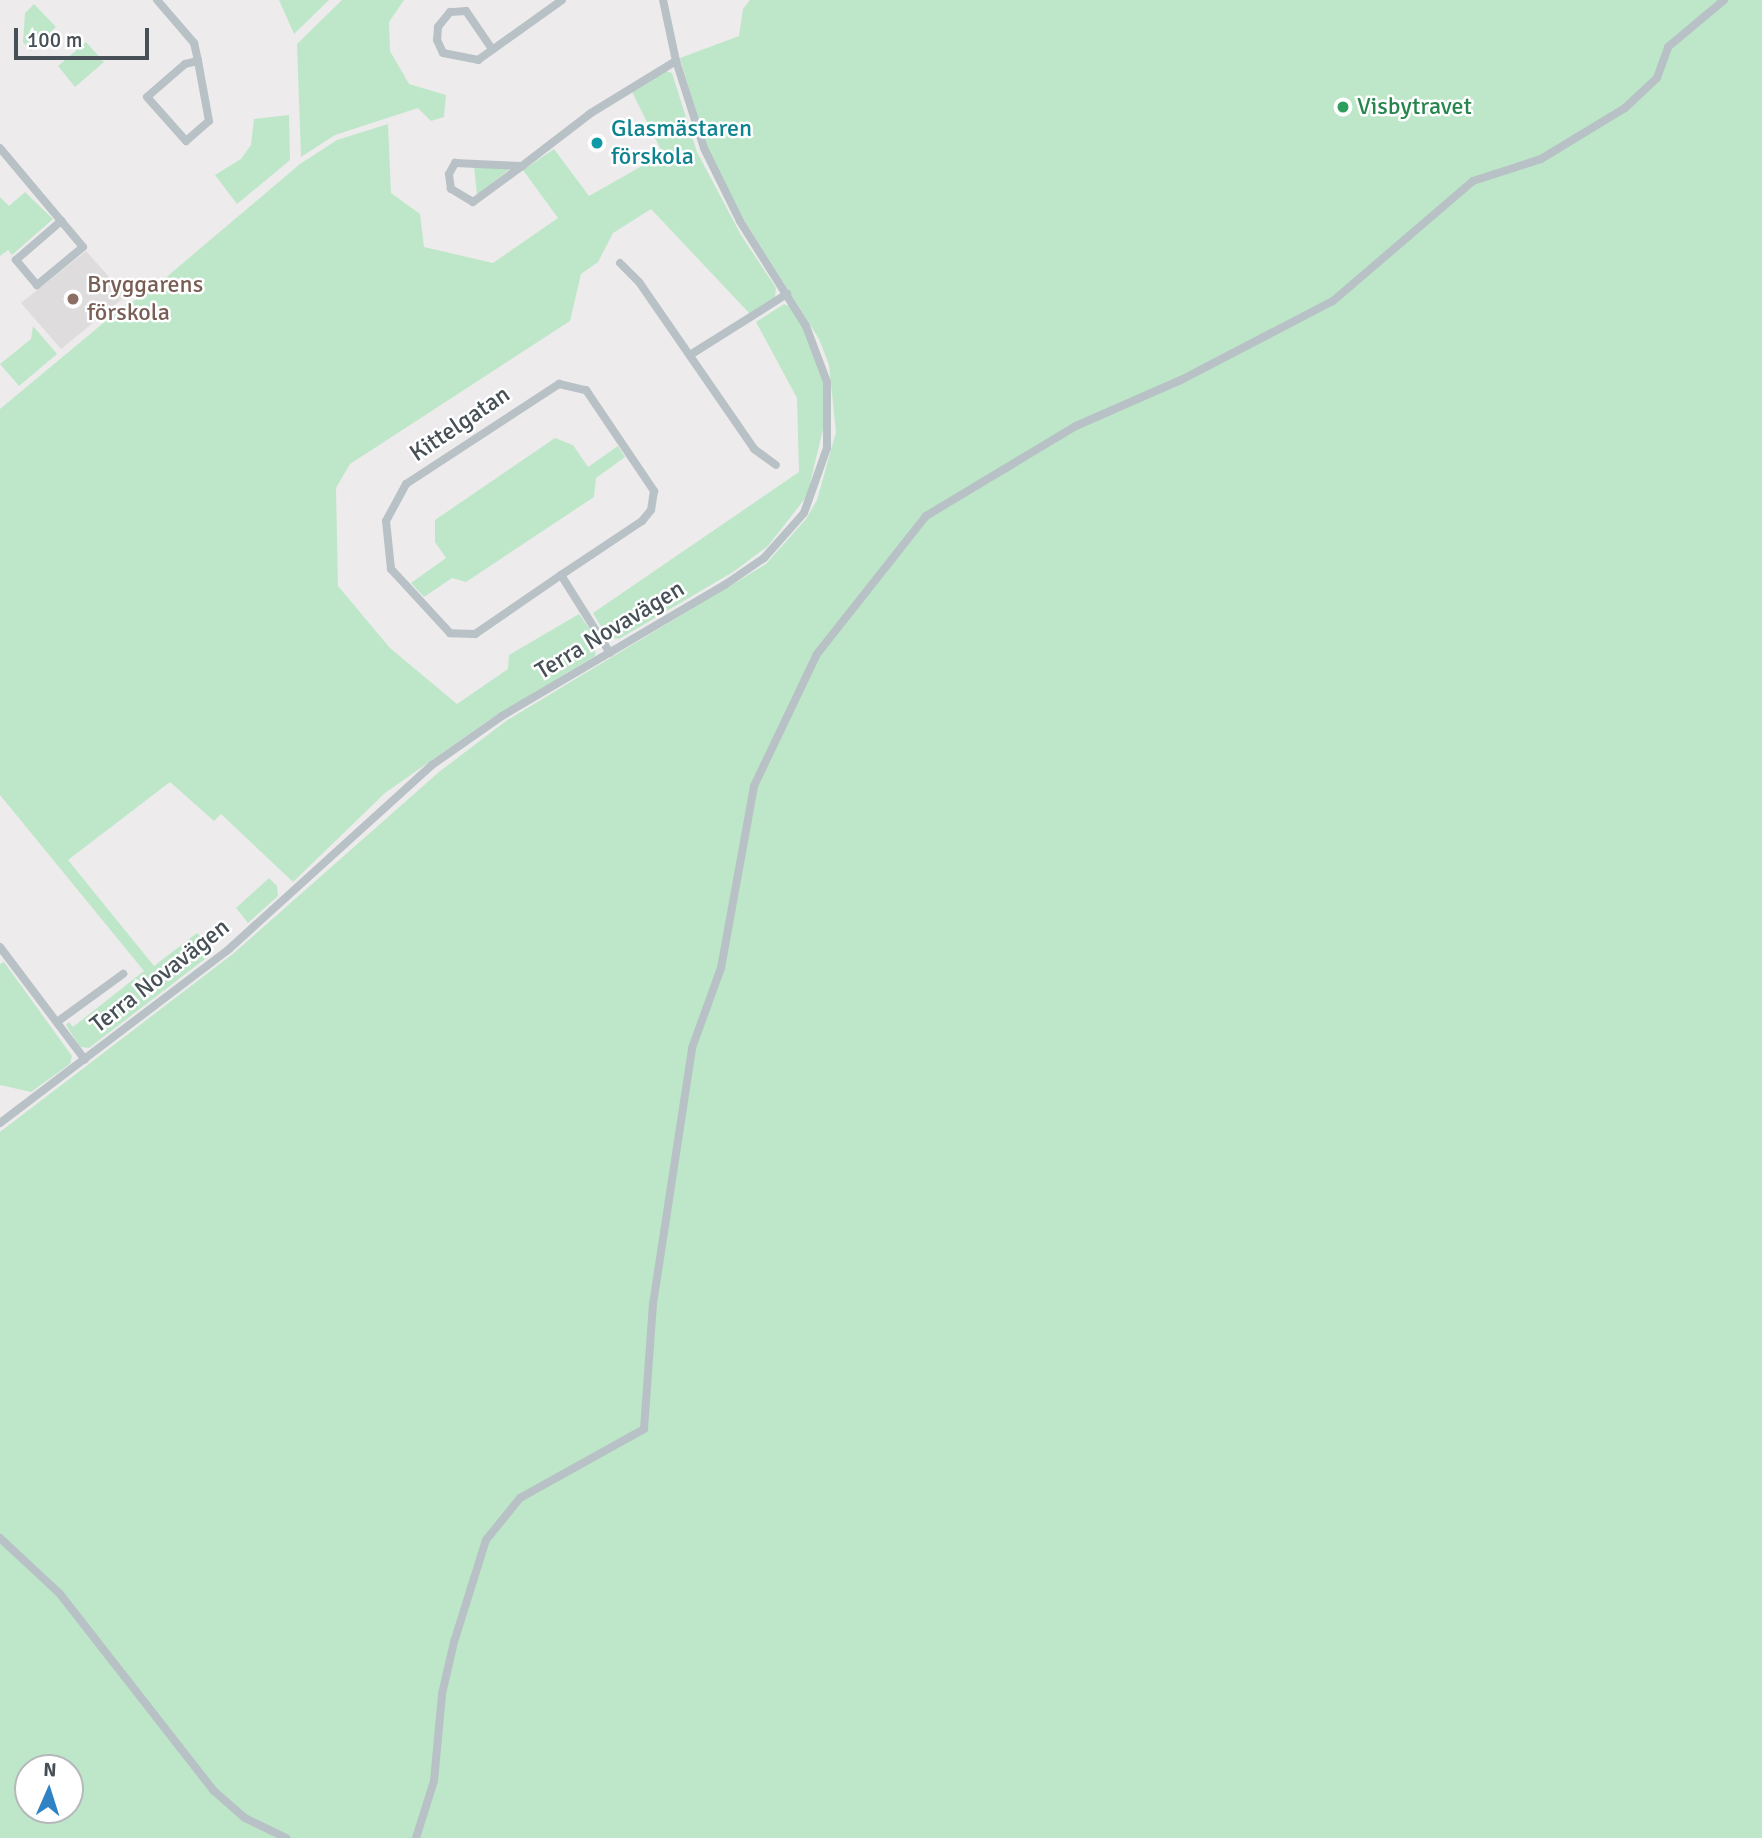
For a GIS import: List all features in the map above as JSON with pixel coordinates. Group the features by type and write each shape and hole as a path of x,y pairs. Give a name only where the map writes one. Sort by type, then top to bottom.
{"street":[{"path":"157,0 194,43 198,61 209,121 186,141 146,97 186,64 198,61"},
{"path":"492,49 466,10 450,12 438,27 439,48 452,58 478,60 492,49 512,40 562,0"},
{"name":"Terra Novavägen","path":"0,1123 229,949 432,765 502,716 764,558 810,503 823,470 831,405 819,354 787,294 726,197 676,61 663,0"},
{"path":"416,1838 434,1781 442,1694 451,1655 486,1541 520,1498 645,1429 653,1304 692,1048 721,968 754,786 817,654 926,516 1076,426 1181,380 1333,301 1473,181 1541,159 1625,108 1657,78 1668,47 1724,0"},
{"path":"522,166 455,163 449,174 451,189 473,202 522,166 591,113 676,61"},
{"path":"0,148 83,247 37,285 16,260 61,221"},
{"path":"620,263 639,282 754,449 776,465"},
{"path":"690,355 787,294"},
{"name":"Kittelgatan","path":"559,384 586,390 654,491 651,510 642,521 561,575 475,634 450,633 391,569 386,521 406,484 559,384"},
{"path":"561,575 610,653"},
{"path":"0,947 85,1060"},
{"path":"57,1022 123,974"},
{"path":"0,1538 60,1594 214,1791 245,1818 286,1838"}],"shaded area":[{"name":"Bryggarens förskola","path":"86,251 126,296 61,349 21,303"}],"green space":[{"path":"279,0 329,0 294,34"},
{"path":"342,0 404,0 389,22 390,51 409,84 446,95 444,117 431,121 418,108 335,135 301,157 297,44"},
{"path":"750,0 1762,0 1762,1838 0,1838 0,1132 234,953 439,772 506,721 766,564 806,519 817,500 836,432 829,365 819,339 741,215 707,148 680,58 739,36 743,9"},
{"path":"34,4 56,27 31,51 23,42 25,13"},
{"path":"86,42 104,62 75,87 58,66"},
{"path":"665,71 672,73 697,152 741,235 776,288 775,297 750,314 651,209 613,233 598,262 581,274 570,321 350,464 336,488 338,586 390,648 457,704 508,669 509,655 579,614 597,639 595,656 489,720 385,793 293,882 221,814 214,821 170,782 68,860 154,966 197,933 214,952 89,1048 80,1047 66,1025 69,1022 73,1027 144,971 0,795 0,409 125,305 144,296 300,164 337,140 388,124 391,193 420,214 424,247 493,263 558,218 523,170 554,149 589,196 663,154 631,90"},
{"path":"289,115 290,160 237,204 215,175 241,159 251,145 254,119"},
{"path":"474,167 511,168 477,195"},
{"path":"25,192 53,219 12,255 8,250 0,256 0,197 9,206"},
{"path":"784,304 791,307 814,347 824,386 826,417 807,496 768,546 733,572 619,639 607,637 593,613 799,472 797,398 756,322"},
{"path":"33,326 57,354 19,386 0,364 31,339"},
{"path":"555,438 573,445 588,467 618,446 625,457 596,478 594,497 466,582 452,578 424,597 411,583 446,558 435,542 435,520"},
{"path":"269,878 277,886 278,896 248,923 236,908"},
{"path":"4,962 72,1056 70,1064 31,1092 0,1085 0,964"}],"place":[{"name":"Visbytravet","path":"1343,107"},
{"name":"Glasmästaren förskola","path":"597,143"},
{"name":"Bryggarens förskola","path":"73,299"}]}
